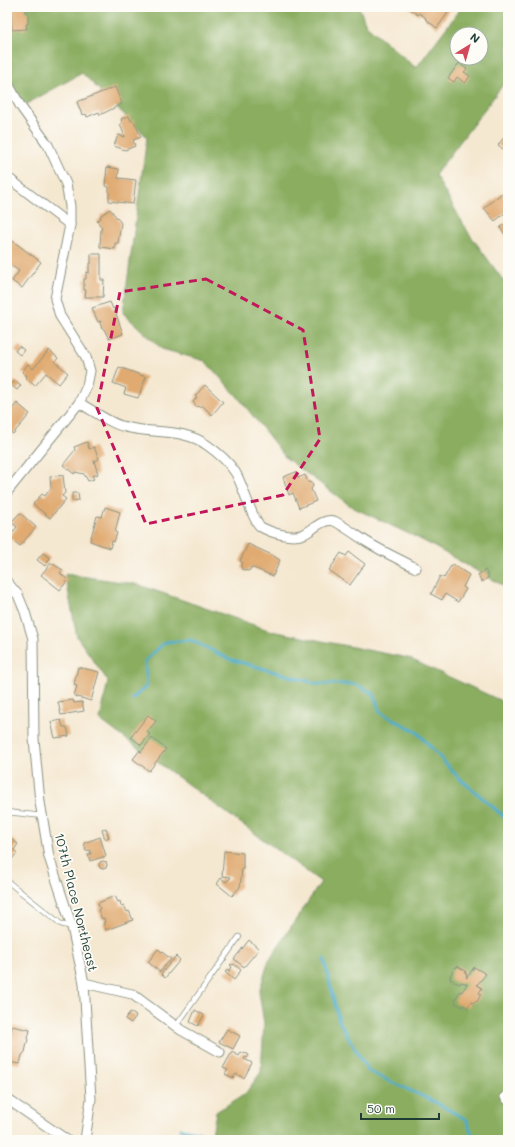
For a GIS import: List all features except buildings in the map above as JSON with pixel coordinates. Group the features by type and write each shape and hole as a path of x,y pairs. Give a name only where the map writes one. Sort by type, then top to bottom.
{"street":[{"path":"7,82 21,107 48,145 66,184 70,206 70,225 55,299 60,316 86,357 90,371 87,386 80,403 7,492"},
{"path":"7,177 70,225"},
{"path":"80,403 120,426 136,430 190,436 205,444 222,457 235,472 244,488 252,512 260,526 287,537 303,535 323,522 333,521 376,547 416,568"},
{"name":"107th Place Northeast","path":"8,585 18,595 33,639 34,739 49,857 72,927 84,983 91,1099 85,1140"},
{"path":"84,983 132,994 176,1026 220,1052"},
{"path":"7,1099 66,1140"}],"lane":[{"path":"7,812 43,816"},
{"path":"7,881 61,924 72,927"},
{"path":"176,1026 239,937"}],"highlighted area":[{"path":"206,279 303,330 320,439 283,495 146,524 97,408 120,292"}],"green space":[{"path":"7,7 359,7 366,25 416,68 462,7 508,7 508,78 435,175 468,232 508,287 508,591 504,586 422,540 352,507 286,458 238,397 205,361 162,349 123,313 147,137 82,73 21,107 7,82"},
{"path":"65,574 136,584 271,631 408,658 508,704 508,1140 211,1140 216,1112 245,1094 261,1072 264,1023 259,992 269,960 321,882 100,720 108,681 77,637"}],"waterway":[{"path":"132,699 147,686 145,661 165,642 191,640 229,659 318,684 355,684 374,694 380,712 417,732 458,777 508,820"},
{"path":"324,959 339,1021 368,1071 437,1103 467,1120 474,1140"},
{"path":"181,1129 240,1140"}]}
